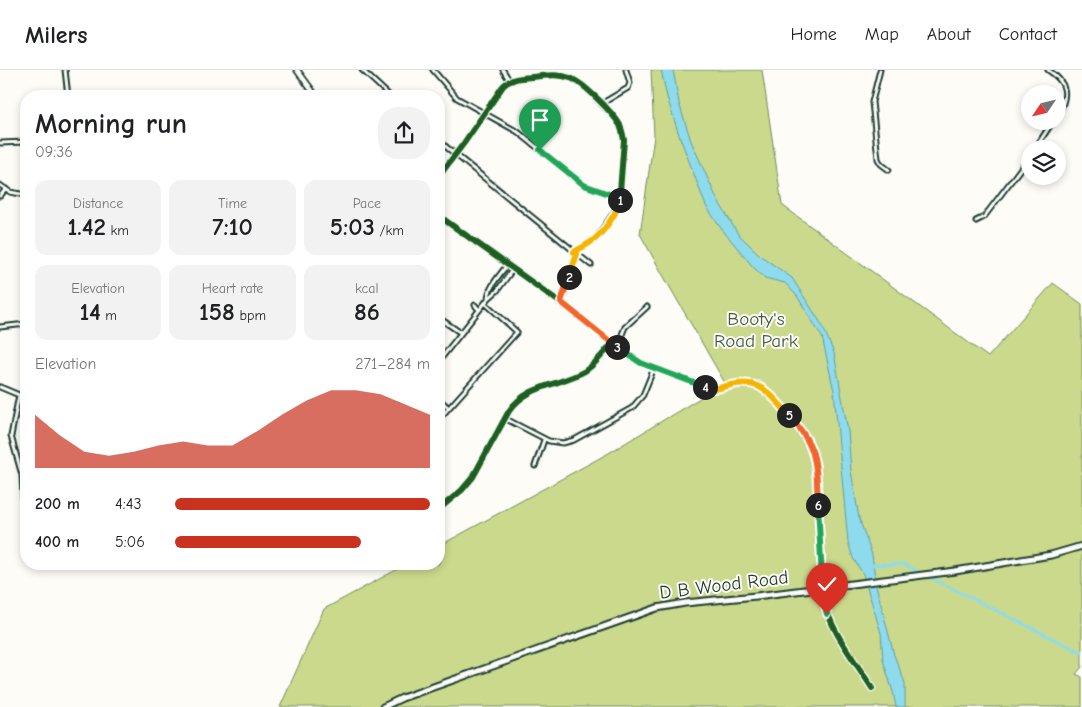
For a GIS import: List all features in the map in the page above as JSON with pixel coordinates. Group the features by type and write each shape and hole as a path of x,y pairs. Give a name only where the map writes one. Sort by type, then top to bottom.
{"main road":[{"name":"D B Wood Road","path":"383,707 402,698 657,608 685,602 756,596 955,570 1051,555 1082,546"}],"street":[{"path":"65,70 67,90"},
{"path":"297,70 312,90"},
{"path":"362,70 384,90"},
{"path":"433,70 457,98 518,132 584,185 620,198"},
{"path":"503,70 509,80"},
{"path":"601,104 628,88 630,83 626,70"},
{"path":"880,70 872,96 872,107 878,159 889,170"},
{"path":"1048,70 1064,85"},
{"path":"445,168 509,80 554,75 569,77 584,86 618,122 623,134 620,198 617,208 595,239 576,253 561,302"},
{"path":"0,143 20,142"},
{"path":"445,146 591,265"},
{"path":"976,221 984,217 1021,168"},
{"path":"0,185 20,194"},
{"path":"0,196 6,189"},
{"path":"445,220 561,302 634,360 711,389 743,383 758,385 779,404 802,430 811,446 816,466 825,606 833,627 872,688"},
{"path":"488,299 492,288 508,264"},
{"path":"445,353 513,268"},
{"path":"445,412 517,332 485,303"},
{"path":"475,305 479,310"},
{"path":"445,504 470,482 512,406 525,394 582,372 596,362 615,345 625,327 647,307"},
{"path":"445,322 461,333"},
{"path":"0,327 20,325"},
{"path":"506,419 544,440 560,443 574,440 632,408 644,395 654,368"},
{"path":"0,387 19,394 11,436 20,468"},
{"path":"445,404 449,408"},
{"path":"535,466 544,440"}],"green space":[{"name":"Booty's Road Park","path":"651,70 762,70 782,205 988,357 1053,283 1082,304 1082,667 1076,674 1082,677 1082,707 280,707 324,609 396,570 445,570 445,543 607,454 725,383 640,234 654,136"}],"water":[{"path":"661,70 673,70 679,103 691,141 717,199 738,234 761,256 792,278 822,325 834,353 848,431 851,471 859,518 872,555 876,585 894,655 905,683 905,707 896,707 883,660 881,633 863,574 853,558 848,542 834,391 822,337 797,296 785,283 765,278 754,268 720,227 706,206 679,135"}],"waterway":[{"path":"871,565 903,564 1082,653"}],"cycle path":[{"path":"445,168 506,83 520,78 551,75 565,76 576,81 590,91 611,113 620,125 624,140 619,204 595,239 575,252 577,254"},
{"path":"445,220 561,303 630,357 641,363 711,389 743,383 758,385 779,404 807,438 816,466 823,597 826,609 843,644 872,688"},
{"path":"445,504 462,490 473,477 509,411 517,402 535,390 585,371 596,362 612,343"}],"route":[{"path":"540,150 590,189 620,198 617,208 595,239 574,252 577,254 561,302 626,354 641,363 711,389 743,383 758,385 779,404 807,438 816,466 823,597 827,614"}]}
